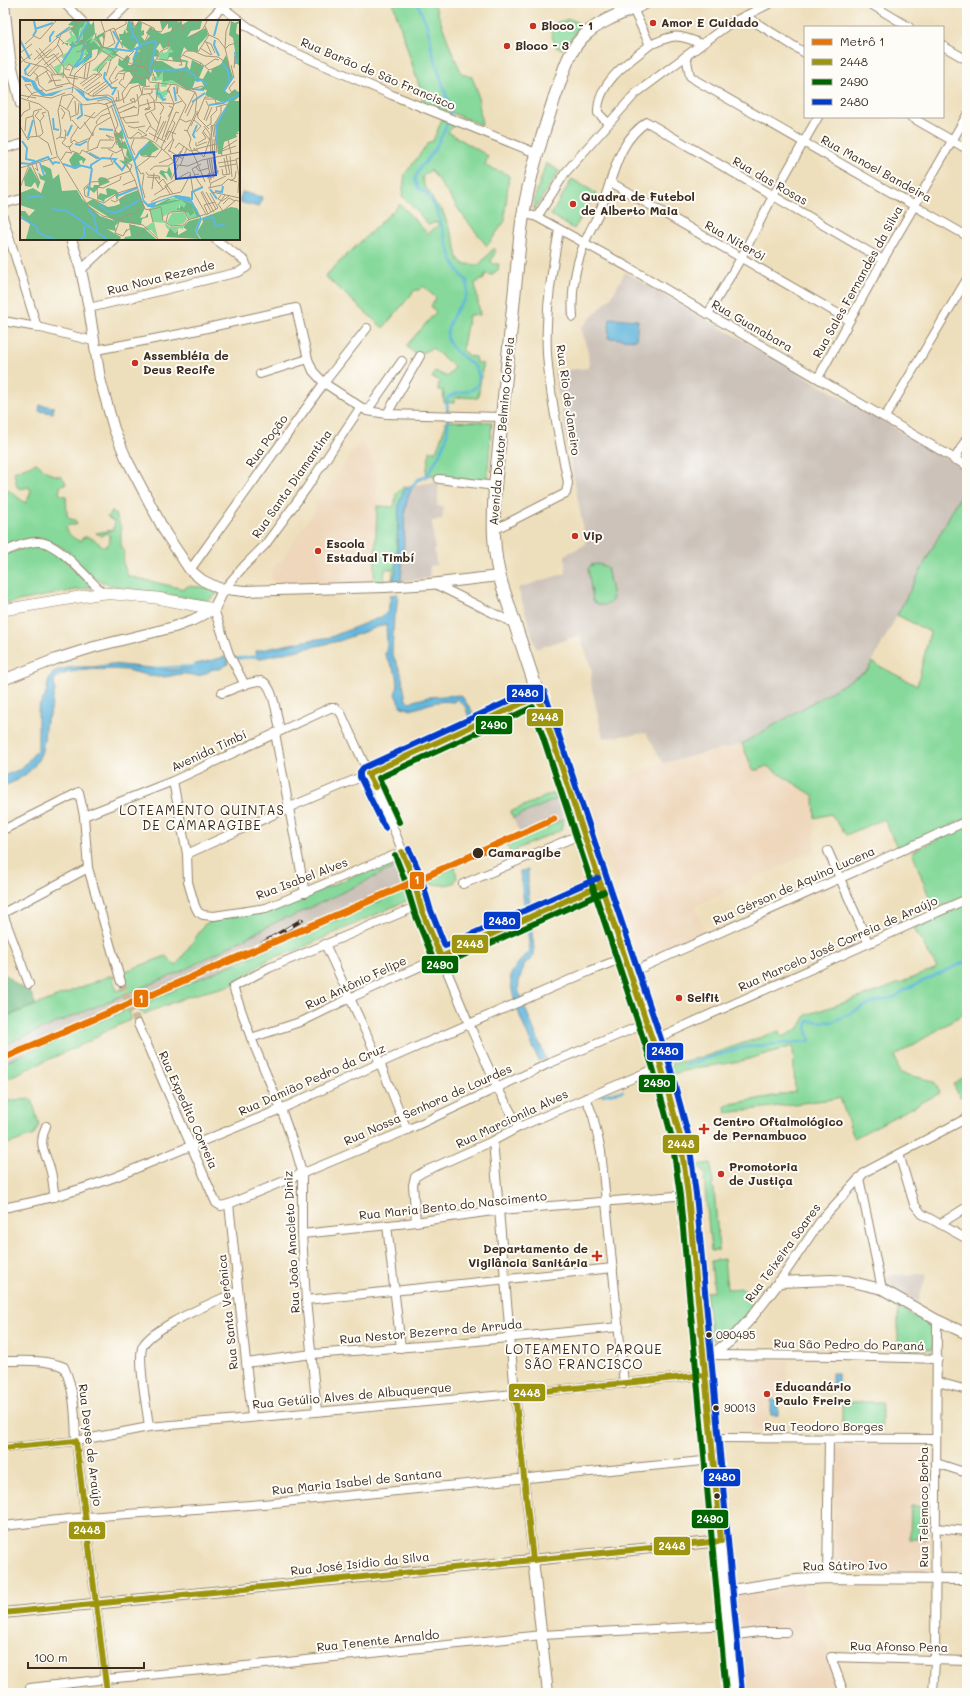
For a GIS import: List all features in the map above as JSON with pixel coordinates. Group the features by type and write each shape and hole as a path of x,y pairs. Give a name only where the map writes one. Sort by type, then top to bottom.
{"main road":[{"name":"Avenida Doutor Belmino Correia","path":"646,3 600,24 578,42 568,58 536,153 523,213 501,417 495,486 494,530 499,576 661,1066 680,1136 708,1356 704,1375 734,1693"},
{"path":"3,610 103,593 157,598 214,609"}],"street":[{"path":"4,3 4,15 10,59 20,100"},
{"path":"64,3 81,20"},
{"path":"112,20 129,3"},
{"path":"537,217 565,173 635,94 729,24 771,3"},
{"path":"869,3 907,26"},
{"path":"209,20 220,5"},
{"name":"Rua Barão de São Francisco","path":"220,5 239,20"},
{"path":"633,9 650,45"},
{"path":"745,16 804,52"},
{"name":"Rua Barão de São Francisco","path":"240,21 282,47 392,96 536,153"},
{"path":"608,123 598,113 599,99 605,87 628,61 650,45 671,36 690,39 701,44"},
{"path":"944,47 967,60"},
{"name":"Rua Manoel Bandeira","path":"686,56 690,76 804,143 915,204 967,236"},
{"name":"Rua Sales Fernandes da Silva","path":"818,378 849,320 967,115"},
{"path":"708,314 741,258 772,196 817,118"},
{"path":"913,118 967,149"},
{"name":"Rua das Rosas","path":"610,182 617,160 626,144 635,131 647,122 883,260"},
{"path":"3,148 20,144"},
{"path":"573,317 572,306 574,285 584,244 602,205 610,182"},
{"name":"Rua Niterói","path":"610,182 849,320"},
{"path":"3,204 20,199"},
{"name":"Rua Guanabara","path":"523,213 537,217 708,314 885,417 954,460 967,466"},
{"path":"3,217 37,327"},
{"name":"Rua Rio de Janeiro","path":"494,530 566,493 568,489 547,354 549,298 559,230"},
{"path":"71,240 81,270 89,308 100,379 106,404 126,458 166,534 190,570 202,580 224,589 244,591 386,587 435,584 499,576"},
{"path":"81,270 113,240"},
{"name":"Rua Nova Rezende","path":"89,308 239,272 245,269 247,264 216,240"},
{"path":"885,417 967,279"},
{"path":"3,321 37,327 94,346 180,334 299,308 308,359 313,370 324,383 366,411 387,414 445,417 501,417"},
{"name":"Rua Poção","path":"190,570 324,383 367,328"},
{"path":"387,414 420,356"},
{"path":"260,374 308,359"},
{"name":"Rua Santa Diamantina","path":"224,589 265,545 402,361"},
{"path":"954,460 967,438"},
{"path":"439,479 495,486"},
{"path":"3,552 27,543 39,542 48,544 66,557 103,593"},
{"path":"435,584 515,624"},
{"path":"3,680 23,671 86,650 174,627 193,620 214,609 224,589"},
{"path":"214,609 233,664 245,685"},
{"path":"222,693 261,681 266,682 270,687 305,893"},
{"path":"187,854 290,807 368,774 538,696"},
{"name":"Avenida Timbí","path":"84,816 173,781 330,708 338,710 341,713 368,774"},
{"path":"368,774 392,825 412,875 420,905 469,1024 498,1089 519,1127"},
{"name":"Rua Isabel Alves","path":"173,781 187,854 188,882 191,896 198,912 203,915 214,916 266,908 402,852"},
{"path":"3,830 79,792 84,816 88,868 122,982"},
{"name":"Rua Gérson de Aquino Lucena","path":"630,973 967,821"},
{"path":"463,884 584,833"},
{"path":"828,851 868,942"},
{"path":"29,984 3,914 88,868"},
{"name":"Rua Antônio Felipe","path":"251,1038 303,1021 350,998 601,885"},
{"name":"Rua Marcelo José Correia de Araújo","path":"652,1040 967,899"},
{"path":"407,1130 380,1063 325,944 420,905"},
{"name":"Rua João Anacleto Diniz","path":"317,1411 306,1300 302,1234 302,1172 282,1109 251,1038 233,987 269,968 325,944"},
{"name":"Rua Damião Pedro da Cruz","path":"3,1208 55,1197 94,1185 282,1109 380,1063 625,957"},
{"name":"Rua Nossa Senhora de Lourdes","path":"218,1205 229,1204 302,1172 407,1130 498,1089 550,1063 647,1023"},
{"name":"Rua Expedito Correia","path":"138,1024 190,1145 218,1205"},
{"name":"Rua Marcionila Alves","path":"416,1222 412,1194 415,1177 423,1172 494,1141 519,1127 661,1066"},
{"path":"586,1098 598,1133 607,1202 624,1384"},
{"name":"Rua Teixeira Soares","path":"708,1356 737,1333 779,1282 821,1220 865,1172 967,1118"},
{"path":"46,1126 42,1141 43,1151 51,1171 55,1197"},
{"path":"494,1141 515,1394 548,1693"},
{"path":"899,1154 914,1204 922,1214 967,1239"},
{"path":"859,1178 882,1289"},
{"name":"Rua Maria Bento do Nascimento","path":"302,1234 416,1222 500,1210 688,1194"},
{"name":"Rua Santa Verônica","path":"229,1204 252,1417"},
{"path":"940,1224 967,1207"},
{"path":"387,1225 401,1348"},
{"path":"306,1300 612,1268"},
{"path":"779,1282 831,1280 848,1281 882,1289 937,1320 967,1334"},
{"path":"149,1427 141,1355 144,1342 150,1336 173,1322 238,1292"},
{"name":"Rua Telemaco Borba","path":"933,1693 935,1660 935,1528 938,1382 937,1320"},
{"name":"Rua Nestor Bezerra de Arruda","path":"246,1363 312,1354 401,1348 619,1327"},
{"name":"Rua São Pedro do Paraná","path":"708,1356 938,1358"},
{"name":"Rua Deyse de Araújo","path":"3,1361 52,1362 64,1367 72,1387 76,1441 87,1517 107,1693"},
{"name":"Rua Getúlio Alves de Albuquerque","path":"3,1448 76,1441 149,1427 624,1384 704,1375"},
{"path":"938,1382 967,1390"},
{"name":"Rua Teodoro Borges","path":"711,1438 936,1439"},
{"path":"827,1578 829,1439"},
{"name":"Rua Maria Isabel de Santana","path":"3,1526 87,1517 263,1504 524,1477 713,1460"},
{"path":"936,1463 967,1473"},
{"path":"935,1528 967,1531"},
{"name":"Rua José Isídio da Silva","path":"3,1613 48,1609 97,1602 720,1541"},
{"name":"Rua Sátiro Ivo","path":"725,1591 797,1580 827,1578 967,1579"},
{"name":"Rua Tenente Arnaldo","path":"30,1688 542,1635 729,1631 786,1632"},
{"name":"Rua Afonso Pena","path":"844,1693 831,1658 967,1661"}],"shaded area":[{"path":"625,272 967,470 967,483 868,670 742,744 663,763 646,733 603,738 591,684 592,671 580,635 536,649 518,588 566,573 565,555 586,544 554,371 589,368 588,352 581,328 612,296"},
{"path":"361,439 363,439 375,468 378,497 374,582 272,583 272,568 281,561"},
{"path":"439,481 437,506 444,507 442,520 432,521 436,565 430,566 429,578 403,581 401,576 403,565 406,502 413,486"},
{"path":"742,744 753,770 758,770 767,766 814,796 815,850 695,906 705,931 639,961 587,791 660,763"},
{"path":"557,799 564,819 522,838 513,818"},
{"path":"395,867 405,890 3,1063 3,1045 180,972 287,916 335,896"},
{"path":"927,1274 918,1302 888,1285 886,1275"},
{"name":"Educandário Paulo Freire","path":"741,1360 788,1360 788,1397 769,1397 768,1430 752,1429"},
{"path":"834,1445 932,1445 931,1573 833,1572"},
{"path":"799,1583 831,1657 844,1693 743,1693 733,1593"}],"green space":[{"path":"393,3 434,3 452,52 462,74 472,77 477,90 482,125 424,102"},
{"path":"570,19 577,22 579,27 564,49 556,47 551,27 557,23"},
{"path":"442,119 455,125 448,132 488,156 485,165 509,176 505,221 487,246 464,217 431,170 422,177 425,188 429,191 434,202 442,210 455,243 458,258 463,264 479,265 494,248 496,250 491,262 493,264 499,264 498,270 495,271 493,275 485,274 484,279 475,283 480,315 469,315 462,351 466,353 467,356 475,357 476,362 483,364 478,398 455,398 454,403 444,402 443,390 438,390 439,380 432,378 435,371 447,377 455,367 432,348 417,355 406,346 436,312 431,306 436,298 423,286 419,290 415,290 383,328 325,276 400,204 428,234 439,224 437,222 428,225 402,196 405,174 429,142 433,141"},
{"path":"546,163 559,171 534,210 535,197"},
{"name":"Quadra de Futebol de Alberto Maia","path":"572,179 596,193 574,229 551,215"},
{"path":"446,421 492,422 487,482 449,479 426,474 430,451 436,451 446,425"},
{"path":"36,463 49,473 60,476 64,480 66,484 61,485 59,492 61,495 66,496 67,515 70,519 75,520 77,523 76,525 68,525 66,528 74,538 81,541 84,537 87,537 105,547 108,545 110,536 106,533 101,536 96,533 113,530 115,522 107,517 111,514 111,511 115,513 121,527 121,545 124,551 123,563 128,576 184,589 188,586 221,591 207,601 109,585 92,577 65,549 43,538 30,539 3,550 3,488 7,489 24,502 27,502 31,491 29,487 20,489 17,487 14,472"},
{"path":"967,483 967,818 898,849 884,819 846,835 831,814 815,818 814,796 767,766 758,770 753,770 742,744 868,670 872,662 917,686 930,632 897,615"},
{"path":"404,486 409,487 404,493 399,514 395,576 392,582 393,569 385,569 384,582 374,582 377,506 394,507 396,494"},
{"path":"33,545 47,547 62,558 92,587 3,604 3,555"},
{"path":"598,564 607,567 613,597 611,603 606,605 599,605 593,601 588,569 591,565"},
{"path":"551,794 556,795 557,799 513,818 510,812"},
{"path":"564,819 561,830 517,849 516,855 512,857 507,844"},
{"path":"967,825 967,895 934,910 912,852"},
{"path":"392,860 395,867 289,918 286,917 180,972 3,1045 3,1018 112,975 117,991 127,987 123,972 166,956 176,966 205,924 223,918 271,911"},
{"path":"455,867 457,878 454,883 445,885 428,884 424,880"},
{"path":"405,890 409,892 410,896 408,900 297,950 269,959 232,985 189,996 144,1014 134,1007"},
{"path":"967,904 967,1012 895,1056 900,1073 934,1081 940,1093 854,1138 840,1098 726,1113 725,1105 795,1092 793,1046 738,1062 702,1067 672,1074 670,1064 703,1057 779,1031 783,1037 799,1028 806,1015 882,990 937,968 914,928"},
{"path":"3,972 17,985 30,992 36,1005 3,1018"},
{"path":"130,1008 130,1020 100,1034 90,1041 3,1080 3,1063"},
{"path":"964,1077 967,1082 967,1093 960,1097 953,1084"},
{"path":"32,1099 39,1125 34,1135 3,1145 3,1102"},
{"path":"711,1163 713,1185 711,1185 712,1189 714,1189 719,1250 711,1251 704,1178 706,1175 698,1165"},
{"path":"724,1259 727,1289 743,1288 754,1309 731,1332 714,1341 712,1339 706,1292 714,1291 711,1261"},
{"path":"898,1306 933,1328 933,1349 898,1349"},
{"path":"842,1402 882,1402 882,1430 842,1430"},
{"path":"911,1506 928,1507 926,1539 910,1539"}],"water":[{"path":"242,192 262,197 259,207 240,202"},
{"path":"610,318 638,320 636,340 608,338"},
{"path":"40,405 54,407 53,413 39,411"},
{"path":"413,486 405,512 401,579 403,581 392,582 396,571 399,503 404,490"},
{"path":"398,594 396,614 394,616 392,653 401,673 406,700 410,702 428,697 461,695 472,711 474,719 470,722 466,708 457,699 454,702 437,702 414,709 401,707 395,694 398,686 397,675 385,655 387,645 386,624 339,641 257,659 256,651 331,637 383,616 388,611 391,595"},
{"path":"225,657 228,664 220,669 213,669 205,674 199,675 178,674 160,677 127,670 99,669 76,671 58,676 54,681 55,689 50,715 46,723 43,749 40,756 25,775 3,786 3,776 21,769 38,749 38,710 45,697 49,679 55,671 73,667 94,667 111,664 171,670 190,668 196,664"},
{"path":"528,870 528,885 532,909 529,910 534,948 532,959 525,963 520,978 519,993 546,1059 539,1061 516,1006 511,984 512,972 530,951 520,871"},
{"path":"832,1373 838,1373 838,1386 832,1385"},
{"path":"771,1400 778,1400 778,1415 771,1415"}],"waterway":[{"path":"411,488 417,480 427,476 446,440 448,426 447,399 454,394 472,390 476,387 479,376 473,365 456,351 448,340 447,336 450,323 467,295 467,281 456,267 452,259 436,209 427,193 419,189 415,179 421,166 435,149 446,127 451,110 432,51 426,22 418,3"},
{"path":"223,660 260,656"},
{"path":"156,668 195,666"},
{"path":"685,1065 744,1047 810,1041 806,1027 808,1021 832,1022 871,1003 895,997 906,989 967,961"},
{"path":"602,1095 623,1091"}],"tunnel":[{"path":"121,982 138,1024"}],"railway":[{"path":"244,954 302,920"}],"metro line":[{"name":"1","path":"3,1058 404,886 554,819"}],"transit line":[{"name":"2480","path":"385,828 360,777 360,772 363,768 535,689 539,688 544,691 669,1063 688,1134 696,1194 742,1692"},
{"name":"2448","path":"3,1613 721,1541 688,1195 680,1136 661,1066 538,696 368,774 375,787"},
{"name":"2490","path":"399,822 379,778 533,707 653,1068 672,1138 680,1196 726,1693"},
{"name":"2480","path":"409,849 420,873 430,908 445,946 598,878"},
{"name":"2448","path":"402,852 412,875 422,911 441,957 601,885"},
{"name":"2490","path":"395,855 415,914 434,961 440,965 604,892"},
{"name":"2448","path":"533,1560 515,1394 705,1375"},
{"name":"2448","path":"3,1448 76,1441 107,1693"}],"place":[{"name":"Amor E Cuidado","path":"653,23"},
{"name":"Bloco - 1","path":"533,26"},
{"name":"Bloco - 3","path":"507,46"},
{"name":"Quadra de Futebol de Alberto Maia","path":"573,204"},
{"name":"Assembléia de Deus Recife","path":"135,363"},
{"name":"Vip","path":"575,536"},
{"name":"Escola Estadual Timbí","path":"318,551"},
{"name":"Camaragibe","path":"478,853"},
{"name":"Selfit","path":"679,998"},
{"name":"Centro Oftalmológico de Pernambuco","path":"704,1129"},
{"name":"Promotoria de Justiça","path":"721,1174"},
{"name":"Departamento de Vigilância Sanitária","path":"597,1256"},
{"name":"090495","path":"709,1335"},
{"name":"Educandário Paulo Freire","path":"767,1394"},
{"name":"90013","path":"716,1408"}],"district":[{"name":"LOTEAMENTO QUINTAS DE CAMARAGIBE","path":"202,818"},
{"name":"LOTEAMENTO PARQUE SÃO FRANCISCO","path":"584,1356"}]}
